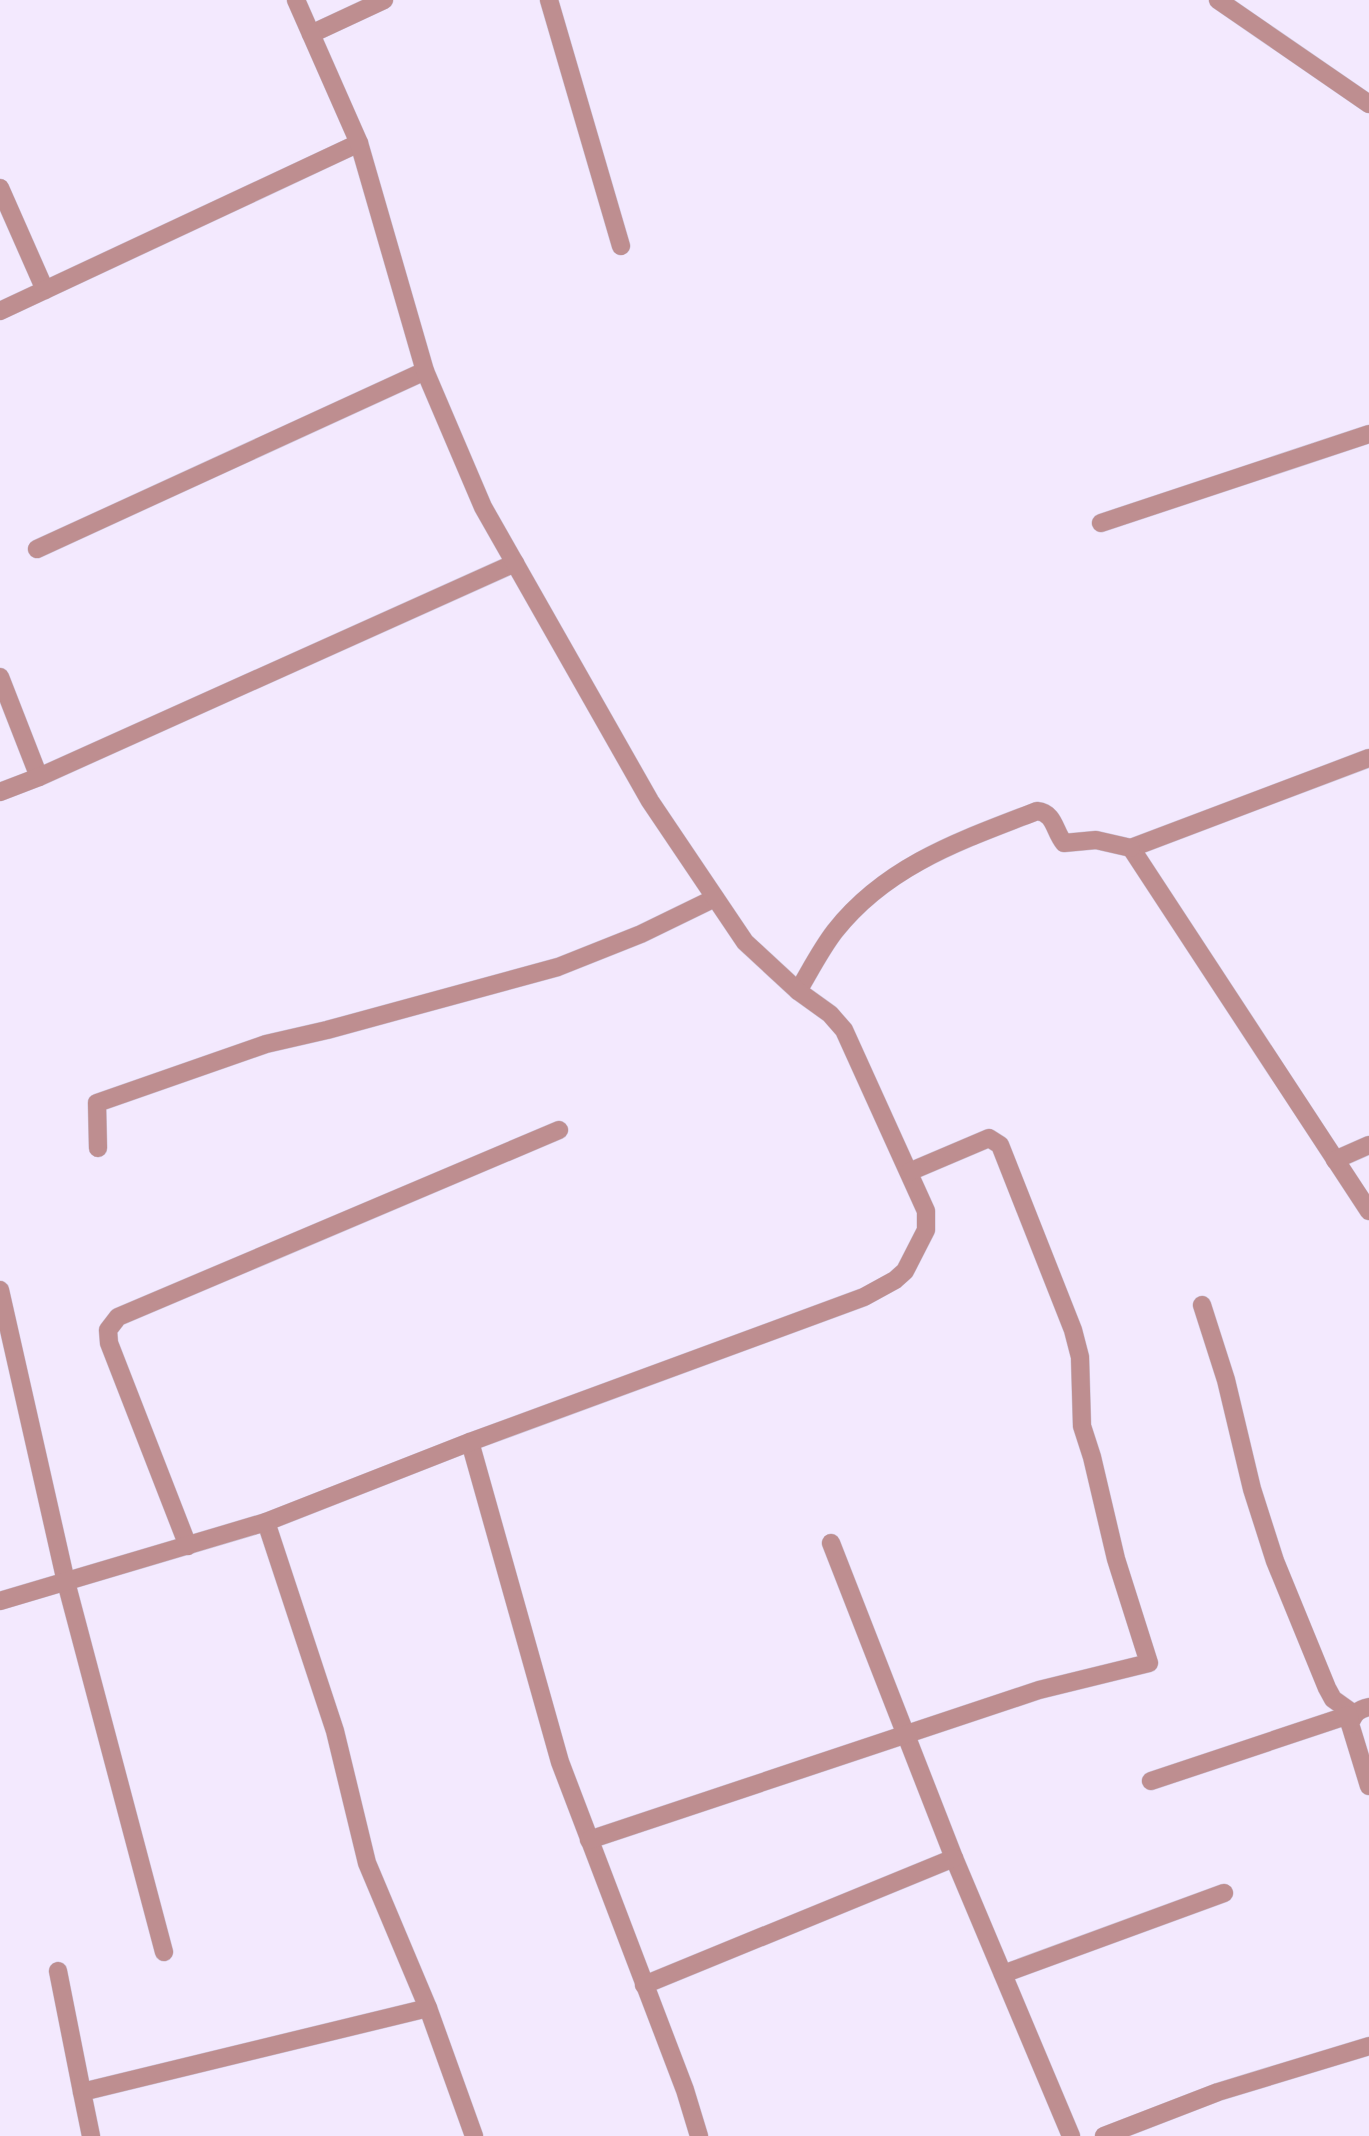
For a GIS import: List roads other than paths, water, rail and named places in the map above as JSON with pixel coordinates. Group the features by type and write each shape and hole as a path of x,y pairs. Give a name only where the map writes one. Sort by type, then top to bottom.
{"street":[{"path":"0,1601 266,1522 470,1442 864,1297 895,1280 905,1271 926,1230 926,1211 844,1030 830,1014 798,991 745,942 650,801 483,507 425,371 359,143 296,0"},
{"path":"311,34 384,0"},
{"path":"549,0 621,246"},
{"path":"1218,0 1369,104"},
{"path":"0,311 359,143"},
{"path":"0,188 45,290"},
{"path":"37,549 425,371"},
{"path":"1101,523 1369,434"},
{"path":"0,792 39,778 515,563"},
{"path":"0,677 39,778"},
{"path":"798,991 835,931 871,895 904,870 946,846 1037,811 1046,812 1050,816 1064,843 1096,840 1131,848 1369,758"},
{"path":"1131,848 1369,1211"},
{"path":"98,1148 97,1103 266,1044 558,967 641,934 715,898"},
{"path":"188,1546 109,1343 108,1330 118,1317 559,1130"},
{"path":"589,1840 1039,1690 1149,1663 1116,1559 1082,1426 1080,1357 1073,1329 1000,1145 989,1138 909,1172"},
{"path":"1335,1160 1369,1145"},
{"path":"0,1290 66,1582 164,1952"},
{"path":"1202,1305 1226,1380 1252,1489 1275,1561 1327,1688 1333,1699 1358,1715 1369,1786"},
{"path":"470,1442 559,1762 685,2090 699,2136"},
{"path":"266,1522 335,1731 367,1863 428,2008 474,2136"},
{"path":"831,1543 954,1858 1071,2136"},
{"path":"1151,1781 1349,1715 1358,1715"},
{"path":"644,1985 954,1858"},
{"path":"1003,1974 1224,1893"},
{"path":"58,1971 91,2136"},
{"path":"82,2092 428,2008"},
{"path":"1104,2136 1218,2092 1369,2046"}]}
